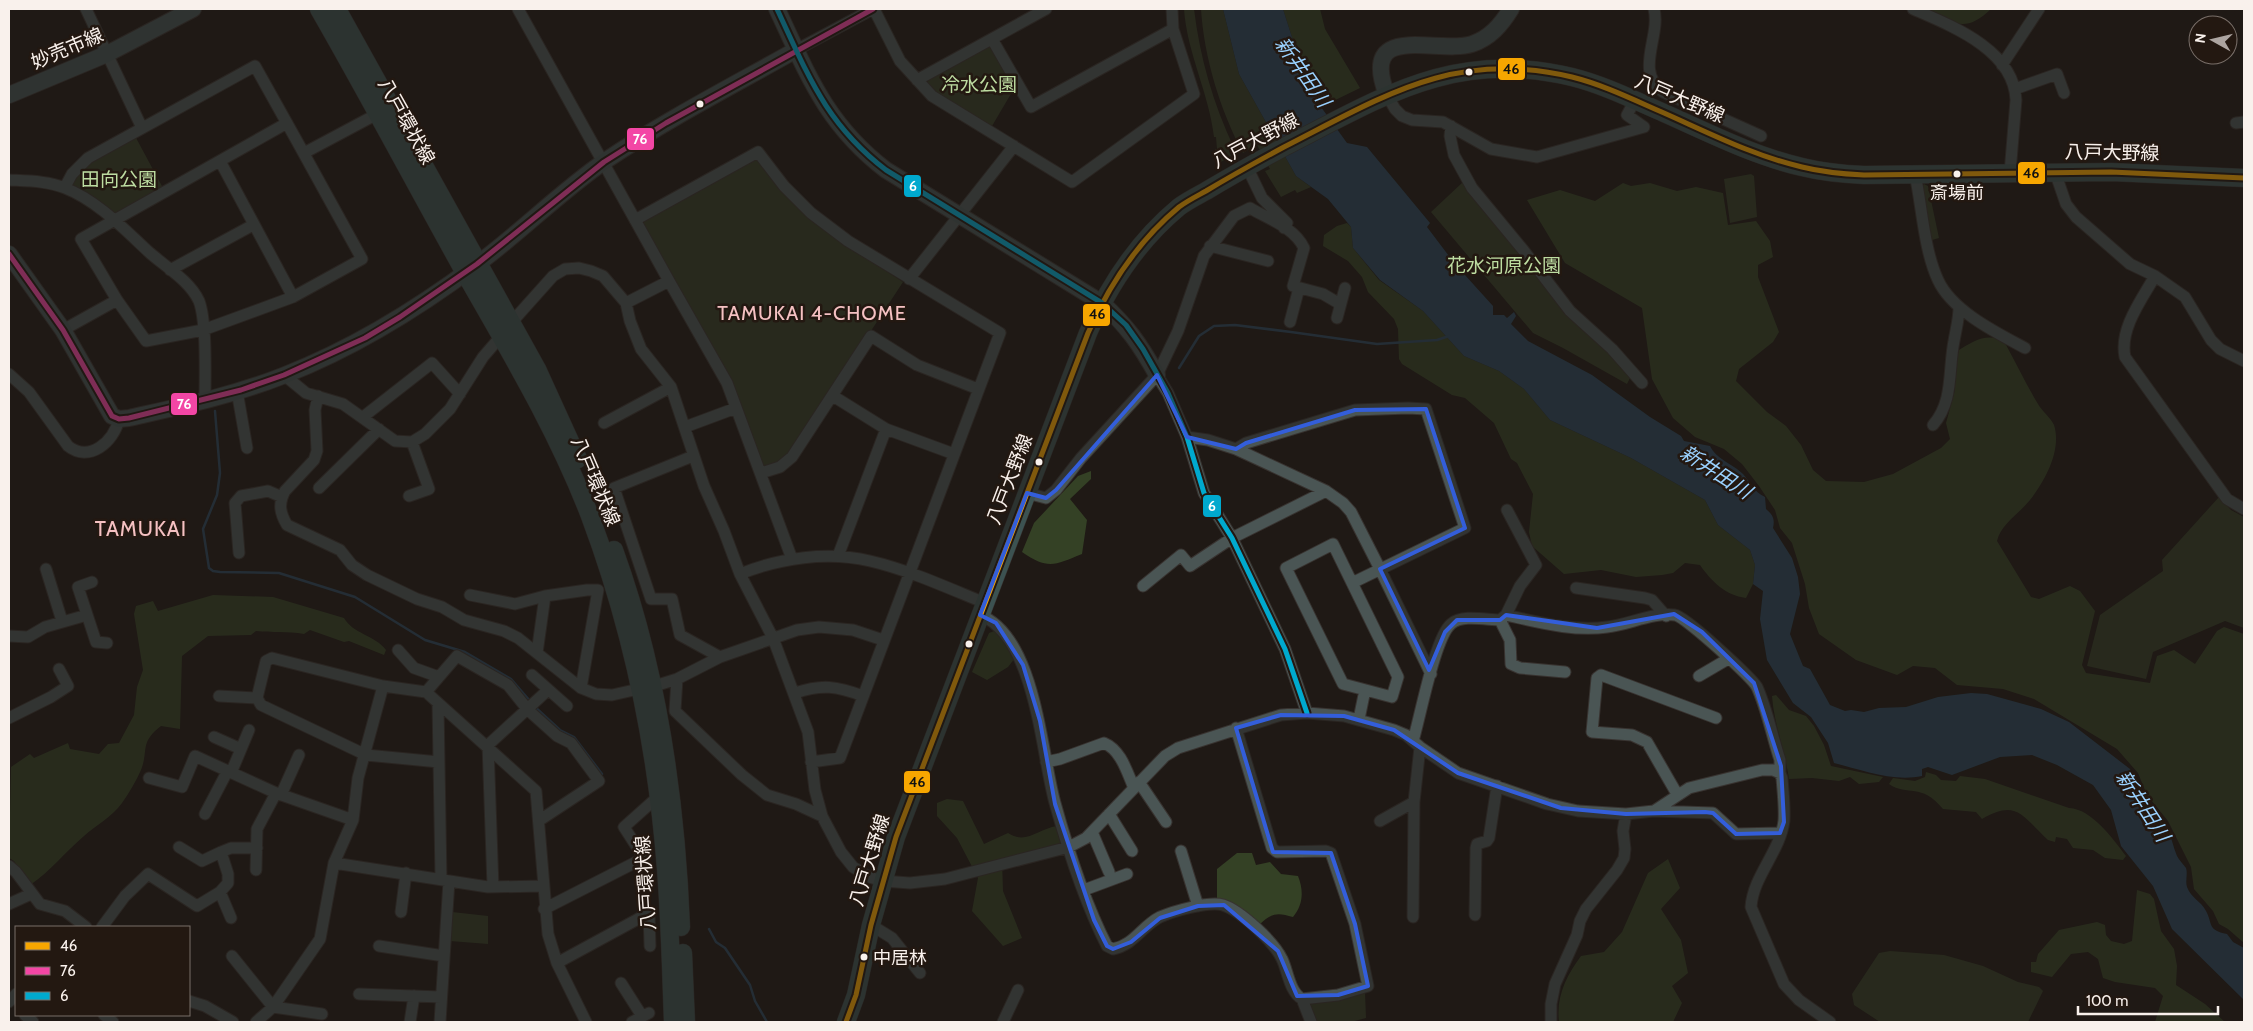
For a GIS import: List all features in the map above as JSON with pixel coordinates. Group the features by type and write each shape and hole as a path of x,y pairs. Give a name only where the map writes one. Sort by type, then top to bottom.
{"main road":[{"name":"八戸環状線","path":"319,9 507,329 589,516 646,688 674,819 679,872 686,1022"},
{"name":"八戸環状線","path":"337,9 471,269"},
{"name":"八戸大野線","path":"846,1022 856,995 882,880 896,837 1088,333 1102,303 1135,250 1180,206 1254,164 1387,95 1418,82 1447,74 1477,69 1509,68 1545,72 1574,78 1635,100 1749,150 1801,167 1864,176 2055,172 2244,178"},
{"name":"八戸環状線","path":"646,688 666,868 673,1022"}],"street":[{"path":"86,9 142,128"},
{"name":"妙売市線","path":"9,95 107,54 193,9"},
{"path":"518,9 727,383 792,559"},
{"path":"777,9 827,109 863,152 886,170 1102,303 1126,325 1143,349 1168,393 1187,437 1204,493 1232,538 1285,649 1307,713"},
{"path":"9,254 62,330 108,412 119,419 205,401 284,375 366,338 471,269 604,162 666,124 796,50 874,9 900,61 932,96 1072,182 1194,94 1173,29 1172,9"},
{"path":"917,80 1046,9"},
{"path":"1511,9 1493,33 1483,40 1470,45 1414,44 1394,48 1386,55 1381,66 1382,80 1387,95 1395,109 1402,116 1412,120 1442,122 1491,149 1537,157 1644,127 1627,115 1635,100"},
{"path":"1654,9 1656,25 1650,52 1649,71 1656,87 1663,92 1761,136"},
{"path":"1913,9 1959,30 1993,55 2002,65 2015,89 2010,173"},
{"path":"2002,65 2039,9"},
{"path":"992,39 1031,107 1173,29"},
{"path":"64,188 72,174 88,158 255,66 362,259 293,297 203,330 146,341 117,300 81,239 287,124"},
{"path":"2015,89 2057,74 2064,92"},
{"path":"304,153 379,113"},
{"path":"1451,126 1450,136 1454,155 1472,188 1570,311 1612,349 1642,383"},
{"path":"909,279 1014,146"},
{"path":"635,220 758,152 784,186 811,212 848,241 1000,333 840,758 811,762"},
{"path":"220,161 293,297"},
{"path":"1254,164 1262,198 1287,223 1284,228"},
{"path":"2055,172 2066,204 2076,216 2130,264 2155,276 2185,297 2200,323 2220,349 2244,361"},
{"path":"1915,174 1935,273 1941,285 1959,307 1992,330 2025,348"},
{"path":"9,180 35,181 64,188 80,195 114,220 189,286 199,302 203,330 205,401"},
{"path":"1027,493 1046,498 1056,490 1081,458 1157,375 1178,331 1198,269 1210,246 1234,216 1250,208 1284,228 1300,241 1304,248 1293,286 1323,294 1340,304"},
{"path":"170,270 253,224"},
{"path":"1210,246 1268,261"},
{"path":"284,375 299,390 343,404 395,441 412,442 438,422 460,394 483,358 553,276 565,269 578,268 603,276 626,303 630,321 641,349 671,387 693,456 740,574 773,638 808,732 815,790 822,816 841,852 853,867 869,876 882,880 910,883 945,880 1069,847 1086,838 1165,756 1178,748 1281,715 1307,713 1359,719 1394,730 1406,735 1458,773 1561,808 1578,812 1626,814 1654,812 1713,813 1736,834 1780,833"},
{"path":"2155,276 2126,331 2124,357 2228,499 2244,509"},
{"path":"626,303 669,280"},
{"path":"1290,322 1299,288"},
{"path":"1337,318 1345,288"},
{"path":"62,330 117,300"},
{"path":"1933,426 1940,417 1948,400 1951,358 1959,307"},
{"path":"761,473 780,467 792,457 871,336 917,365 978,388"},
{"path":"363,417 432,363 460,394"},
{"path":"9,374 29,392 68,446 76,452 87,453 94,450 116,431 119,419"},
{"path":"604,423 671,387"},
{"path":"237,391 247,448"},
{"path":"318,396 315,410 317,451 314,460 282,496 280,506 282,517 287,525 340,550 352,565 367,575 417,599 442,607 464,620 504,631 518,638 581,688 596,694 612,695 646,688 677,679 720,657 797,630 819,627 853,630 883,640"},
{"path":"833,396 886,429 954,454"},
{"path":"685,427 736,408"},
{"path":"1236,449 1246,443 1355,410 1426,409 1465,528 1352,583"},
{"path":"319,488 379,429"},
{"path":"838,556 886,429"},
{"path":"1187,437 1208,440 1236,449 1335,496 1351,512 1431,674"},
{"path":"409,496 429,489 412,442"},
{"path":"693,456 614,488 651,599 672,599 680,635 720,657"},
{"path":"239,553 235,503 237,499 241,496 268,491 282,496"},
{"path":"1143,586 1182,555 1190,566 1232,538 1326,491"},
{"path":"1507,510 1520,538 1536,562 1536,565 1520,586 1503,617 1510,640 1511,664 1520,668 1565,672"},
{"path":"1333,544 1398,677 1392,697 1365,690 1343,684 1286,568 1333,544"},
{"path":"740,574 760,566 792,559 838,556 870,561 909,574 983,609 996,623 1023,665 1040,721 1055,804 1094,920 1107,946 1113,949 1131,942 1160,918 1198,906 1224,905 1240,915 1278,951 1297,996 1302,998 1338,995 1368,986 1355,924 1331,853 1326,851 1277,852 1272,848 1236,728"},
{"path":"46,569 62,621"},
{"path":"92,582 78,587 96,642 107,643"},
{"path":"1576,588 1652,600 1666,616"},
{"path":"470,595 515,604 545,596 598,590 581,688"},
{"path":"537,654 545,596"},
{"path":"1413,917 1414,802 1417,744 1438,649 1445,632 1451,624 1464,619 1503,617 1556,625 1597,628 1674,614 1691,624 1754,683 1757,688 1780,760 1784,797 1784,822 1752,896 1751,907 1784,984 1799,1000 1830,1022"},
{"path":"9,636 28,637 45,627 87,615"},
{"path":"398,650 414,668 438,677"},
{"path":"426,692 457,656 508,685 528,710 557,736 572,743 599,781 540,820"},
{"path":"439,762 366,755 262,705 257,698 266,661 272,658 383,686 426,692 488,745 536,791 540,820 544,908 548,934 558,963 586,1022"},
{"path":"1699,676 1728,659"},
{"path":"9,718 51,697 68,686 59,669"},
{"path":"532,675 567,706"},
{"path":"1677,794 1648,742 1632,735 1592,732 1597,678 1601,676 1716,718"},
{"path":"677,679 675,711 766,795 822,816"},
{"path":"256,1022 273,1006 320,939 334,863 353,820 358,778 366,755 383,686"},
{"path":"795,693 813,687 828,686 846,689 863,696"},
{"path":"488,745 548,690"},
{"path":"1359,719 1365,690"},
{"path":"219,696 257,698"},
{"path":"438,703 445,880 444,956 440,1022"},
{"path":"205,814 229,772 249,730"},
{"path":"214,737 241,748"},
{"path":"1046,762 1060,759 1104,743 1111,746 1136,785 1166,822"},
{"path":"488,745 493,887"},
{"path":"256,870 257,829 300,755"},
{"path":"149,778 182,787 195,756 278,794 353,820"},
{"path":"1654,812 1666,805 1677,794 1689,788 1762,770 1774,770 1780,773"},
{"path":"1475,915 1476,848 1478,844 1487,841 1489,838 1497,786"},
{"path":"544,908 644,858 624,827 652,802 659,800"},
{"path":"1380,822 1414,802"},
{"path":"1110,814 1132,851"},
{"path":"1551,1022 1551,1004 1555,984 1577,934 1580,921 1586,909 1617,870 1624,858 1623,832 1626,814"},
{"path":"1092,832 1109,872"},
{"path":"178,847 202,861 231,848 257,848"},
{"path":"1181,851 1198,906"},
{"path":"103,926 125,896 148,874 198,906 220,892 228,883 228,874 221,852"},
{"path":"334,863 493,887 543,886"},
{"path":"9,866 16,872 40,904 65,911 71,923"},
{"path":"401,912 406,873"},
{"path":"1084,890 1127,874"},
{"path":"220,892 231,918"},
{"path":"9,904 31,894"},
{"path":"558,963 649,913 650,946"},
{"path":"871,925 892,938 920,973"},
{"path":"379,946 444,956"},
{"path":"232,956 273,1006 322,1014"},
{"path":"621,983 641,1017"},
{"path":"1003,1022 1018,990"},
{"path":"359,994 441,997"},
{"path":"410,1022 414,996"},
{"path":"1302,998 1311,1022"},
{"path":"190,1000 205,1006 233,1022"}],"highlighted area":[{"path":"1157,375 1187,437 1236,449 1246,443 1355,410 1426,409 1465,528 1380,569 1429,670 1445,632 1457,620 1500,620 1506,615 1597,628 1674,614 1702,632 1754,683 1781,766 1784,822 1780,833 1736,834 1713,813 1626,814 1561,808 1458,773 1394,730 1344,716 1281,715 1236,728 1273,852 1331,853 1355,924 1368,986 1338,995 1297,996 1278,951 1224,905 1198,906 1160,918 1131,942 1113,949 1107,946 1094,920 1055,804 1040,721 1023,665 996,623 980,615 1027,493 1046,498 1056,490"}],"green space":[{"path":"1184,9 1194,9 1208,80 1234,148 1229,151 1231,156 1221,162 1215,149 1217,149 1216,137 1214,137 1208,105 1189,41"},
{"path":"1201,9 1223,9 1239,74 1296,176 1311,187 1297,193 1295,190 1281,197 1265,171 1270,169 1257,145 1243,153 1227,119 1214,83"},
{"path":"1283,9 1320,9 1325,29 1360,88 1321,107 1304,75"},
{"path":"1923,9 1991,9 1973,22 1958,24"},
{"name":"冷水公園","path":"987,46 992,47 1015,87 992,126 932,90 927,84 928,78"},
{"name":"田向公園","path":"135,136 163,188 116,213 72,186 72,182 89,162"},
{"path":"754,160 759,161 803,213 838,240 903,282 795,447 780,461 767,466 762,466 643,226 644,220"},
{"path":"1751,174 1754,176 1757,217 1730,223 1724,179"},
{"name":"花水河原公園","path":"1463,182 1580,328 1602,344 1632,374 1627,384 1533,333 1431,212"},
{"path":"1623,183 1631,186 1650,183 1677,191 1696,187 1723,193 1728,225 1756,221 1770,241 1773,257 1758,265 1758,277 1779,332 1773,342 1739,369 1736,381 1767,412 1786,426 1801,445 1813,470 1826,481 1864,482 1893,474 1941,448 1950,439 1946,423 1955,390 1955,366 1959,350 1970,343 1988,338 1999,339 2005,343 2029,389 2054,425 2056,445 2051,465 2041,484 2026,505 2002,529 1997,541 2031,597 2039,599 2070,586 2080,591 2095,611 2082,665 2086,673 2150,683 2157,656 2174,650 2195,664 2217,631 2224,627 2244,634 2244,943 2219,924 2213,911 2194,889 2191,867 2168,821 2147,795 2138,773 2117,749 2034,699 2003,689 1957,685 1935,668 1913,666 1897,675 1856,660 1819,634 1809,608 1805,584 1792,543 1780,528 1775,510 1759,486 1742,464 1724,449 1695,437 1673,418 1652,379 1642,308 1565,263 1527,200 1560,190 1595,201"},
{"path":"1924,184 1928,186 1939,238 1932,240 1922,187"},
{"path":"1347,223 1351,227 1353,248 1379,280 1423,311 1464,356 1499,371 1524,389 1550,420 1631,458 1705,500 1718,525 1750,550 1755,565 1753,584 1746,598 1725,591 1709,577 1700,565 1685,563 1673,573 1636,577 1601,570 1564,574 1532,546 1529,532 1533,494 1517,463 1511,459 1494,423 1465,398 1452,395 1402,364 1399,359 1398,329 1394,319 1368,292 1362,277 1348,261 1323,246 1324,235 1337,226"},
{"path":"1091,471 1091,479 1070,499 1087,520 1082,554 1052,564 1031,558 1022,552 1034,523 1078,476"},
{"path":"2219,497 2231,510 2244,517 2244,628 2225,621 2153,652 2146,679 2087,666 2100,615 2163,571 2162,560"},
{"path":"213,595 273,597 344,618 353,628 376,641 386,650 384,655 349,641 344,642 310,630 304,634 256,631 251,635 208,636 182,656 180,729 161,726 154,732 147,742 139,774 118,808 84,836 45,874 30,885 14,861 9,858 11,767 30,754 34,758 68,743 70,749 99,754 108,744 119,743 134,715 137,687 143,670 134,614 136,606 153,601 158,611"},
{"path":"997,630 1015,658 1008,667 987,680 972,672 989,633"},
{"path":"1776,695 1789,710 1806,716 1814,726 1824,745 1831,766 1883,777 1879,782 1859,784 1850,777 1839,781 1812,778 1789,779 1773,706 1772,696"},
{"path":"1926,772 1936,775 1941,780 1956,781 1960,776 1985,779 2078,810 2094,819 2126,856 2123,860 2105,858 2093,850 2073,848 2067,839 2056,837 2055,842 2048,840 2019,813 2012,810 1994,813 1982,819 1976,812 1943,809 1928,796 1902,790 1889,784 1893,778 1915,781 1925,777"},
{"path":"947,799 963,801 984,844 1008,833 1014,836 1026,837 1057,826 1062,843 1002,861 1003,891 1022,938 1003,946 972,911 978,878 957,838 937,816 937,803"},
{"path":"1237,853 1252,853 1256,865 1270,862 1281,874 1298,876 1302,898 1299,908 1293,917 1283,914 1274,915 1259,925 1217,899 1217,869"},
{"path":"1668,859 1680,888 1661,909 1681,940 1688,973 1672,986 1682,1003 1673,1022 1559,1022 1559,1004 1563,987 1581,956 1604,952 1622,932 1648,873"},
{"path":"2137,890 2150,894 2154,899 2161,931 2174,949 2177,966 2176,985 2205,1004 2225,1022 2155,1022 2163,996 2155,988 2115,982 2103,978 2098,959 2088,952 2071,954 2052,977 2031,972 2031,962 2036,962 2038,954 2059,930 2097,922 2105,925 2106,935 2111,941 2124,944 2132,941"},
{"path":"452,912 488,916 488,944 450,941"},
{"path":"1890,951 1944,955 1983,966 2018,982 2039,987 2043,991 2028,1022 1880,1022 1854,1005 1852,994 1879,953"},
{"path":"1365,992 1366,1018 1351,1022 1315,1022 1308,1001"}],"water":[{"name":"新井田川","path":"1223,9 1283,9 1304,75 1321,107 1347,143 1367,147 1430,223 1427,227 1455,264 1493,306 1493,315 1504,315 1507,318 1514,312 1516,316 1511,324 1528,341 1592,375 1650,417 1681,436 1684,441 1710,446 1720,458 1739,470 1755,489 1765,497 1766,509 1774,520 1773,528 1792,558 1798,577 1800,594 1790,634 1803,666 1810,669 1830,705 1845,711 1864,712 1879,708 1906,707 1938,697 1971,693 1987,694 2041,709 2069,722 2130,769 2135,778 2139,799 2155,813 2168,830 2177,856 2186,868 2186,885 2189,891 2204,908 2213,928 2216,931 2227,934 2233,942 2244,948 2244,1000 2172,929 2153,886 2121,846 2111,810 2093,785 2057,765 2032,755 2000,757 1952,775 1928,767 1922,769 1922,776 1911,777 1878,774 1834,763 1828,743 1811,717 1793,703 1767,660 1760,619 1763,591 1753,584 1755,565 1750,550 1718,525 1705,500 1631,458 1550,420 1524,389 1499,371 1464,356 1423,311 1380,280 1353,248 1351,227 1328,199 1296,176 1239,74"}],"waterway":[{"path":"1179,368 1199,336 1214,326 1235,325 1377,344 1437,340 1449,336"},
{"path":"215,411 220,473 217,495 203,529 209,568 220,572 279,573 355,597 425,640 465,652 511,679 530,701"},
{"path":"535,707 560,730 574,737 602,774"},
{"path":"641,843 649,853"},
{"path":"709,929 716,942 725,948 750,985 755,1001 767,1022"}],"transit line":[{"name":"6","path":"777,9 809,77 821,97 833,116 865,153 886,170 1102,303 1126,325 1143,349 1168,393 1187,437 1204,493 1232,538 1285,649 1307,713"},
{"name":"76","path":"9,254 63,330 112,416 119,419 129,418 241,390 284,375 365,338 400,317 477,264 604,162 666,123 873,9"},
{"name":"46","path":"846,1022 856,995 871,925 896,837 1088,333 1105,298 1126,265 1150,234 1179,207 1284,147 1388,95 1422,82 1456,73 1492,69 1530,70 1584,80 1619,93 1749,150 1810,169 1864,175 2111,172 2244,178"}],"place":[{"name":"斎場前","path":"1957,174"},
{"name":"中居林","path":"864,957"}],"district":[{"name":"TAMUKAI 4-CHOME","path":"812,313"},
{"name":"TAMUKAI","path":"141,529"}]}
